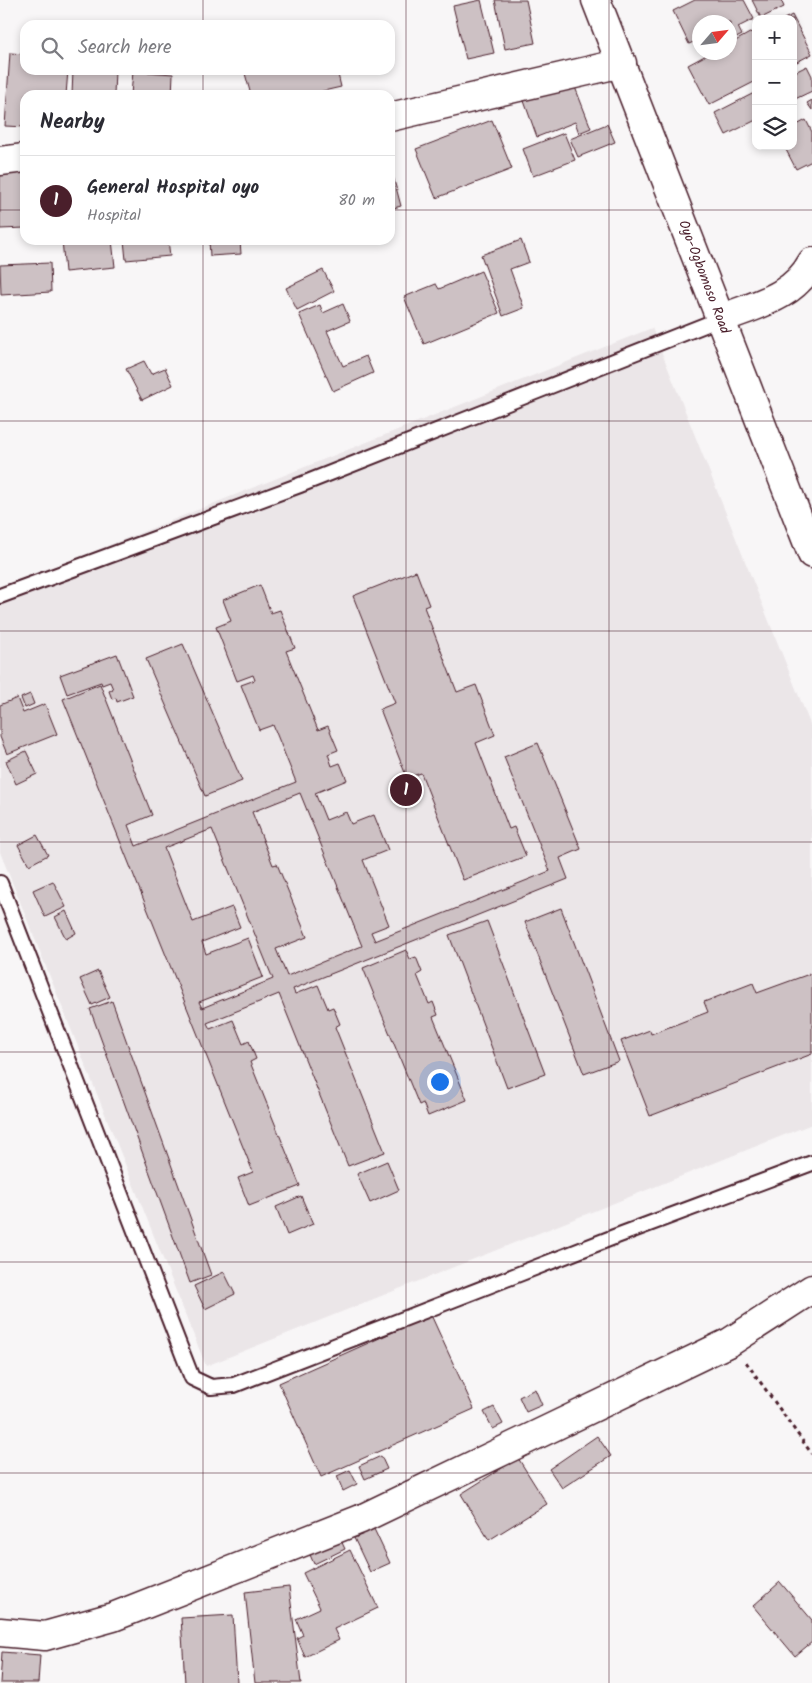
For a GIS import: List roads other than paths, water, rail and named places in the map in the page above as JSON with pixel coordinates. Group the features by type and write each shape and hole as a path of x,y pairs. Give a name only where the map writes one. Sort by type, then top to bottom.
{"main road":[{"name":"Oyo-Ogbomoso Road","path":"596,0 812,554"},
{"path":"395,116 622,63"},
{"path":"0,161 20,159"},
{"path":"720,319 778,296 795,286 812,262"},
{"path":"0,1632 44,1636 113,1617 352,1522 730,1342 812,1289"}],"lane":[{"path":"0,596 300,484 720,319"},
{"path":"0,883 192,1378 211,1387 234,1385 614,1237 812,1163"}],"place":[{"name":"General Hospital oyo","path":"406,790"}]}
